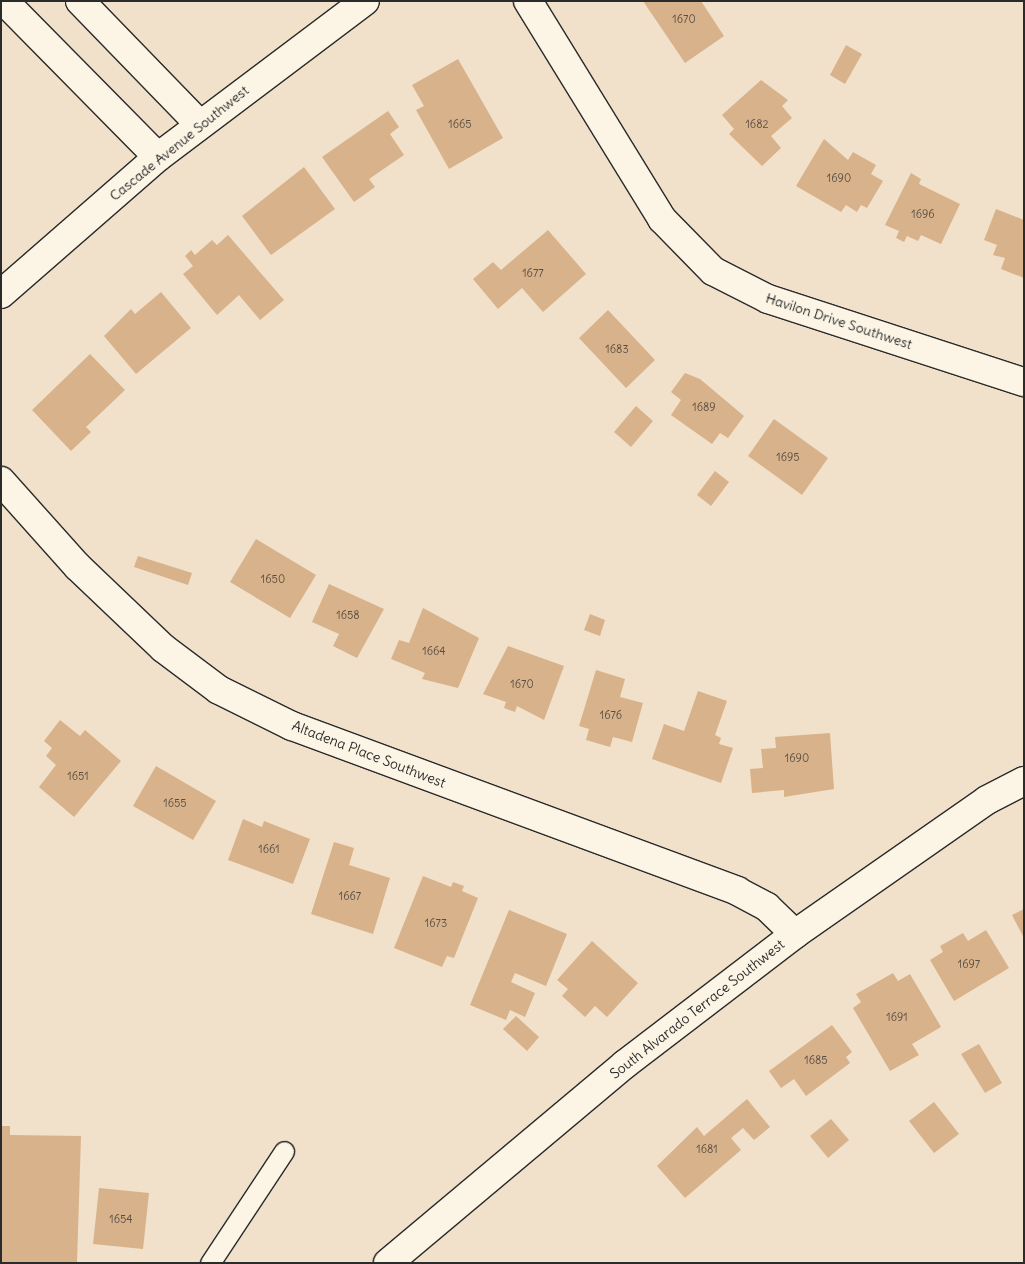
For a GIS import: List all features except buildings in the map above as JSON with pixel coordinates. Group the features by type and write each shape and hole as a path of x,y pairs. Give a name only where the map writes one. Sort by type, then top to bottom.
{"street":[{"path":"4,1 158,158"},
{"path":"80,1 199,124"},
{"name":"Cascade Avenue Southwest","path":"1,294 199,124 365,1"},
{"name":"Havilon Drive Southwest","path":"528,1 662,219 713,271 768,299 1024,382"},
{"name":"Altadena Place Southwest","path":"1,481 77,566 163,648 220,690 292,726 736,891 767,907 795,934"},
{"name":"South Alvarado Terrace Southwest","path":"388,1263 625,1064 795,934 987,800 1024,781"}],"lane":[{"path":"210,1263 284,1151"}]}
